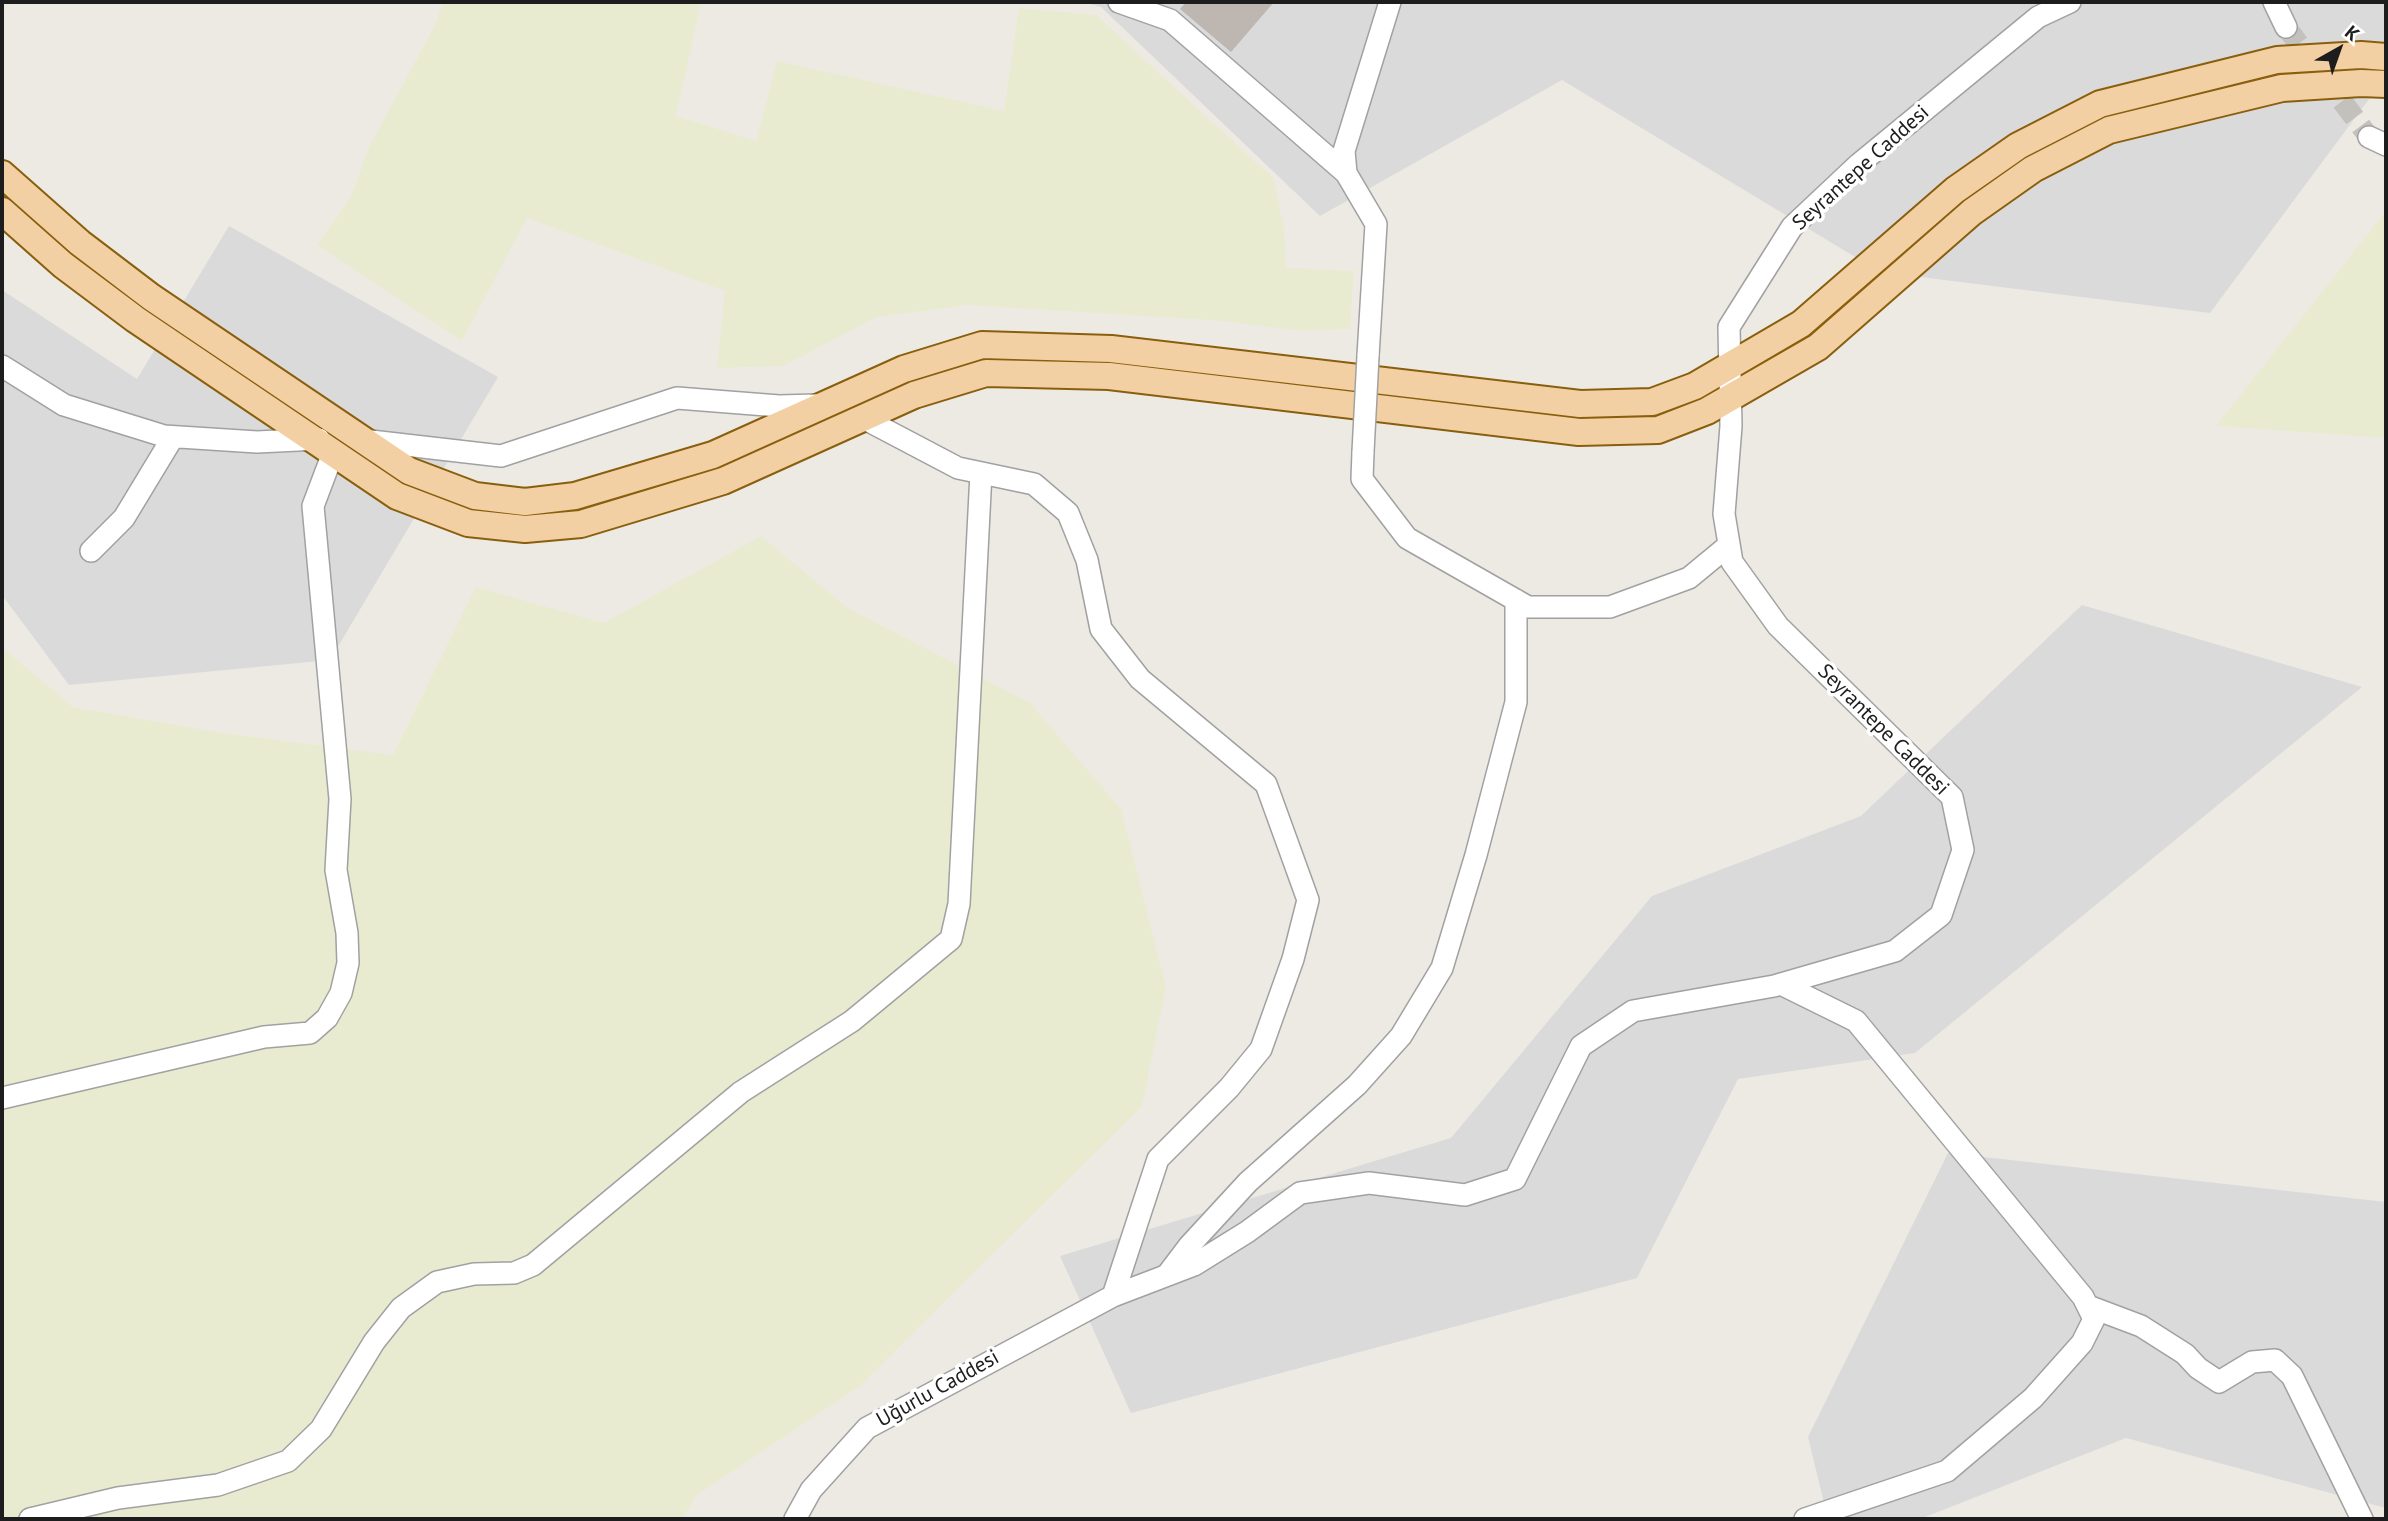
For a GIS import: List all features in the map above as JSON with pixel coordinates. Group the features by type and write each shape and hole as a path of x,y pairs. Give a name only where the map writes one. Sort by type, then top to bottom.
{"main road":[{"path":"2,174 80,243 150,297 409,471 475,496 525,502 575,496 713,455 904,369 982,345 1111,349 1580,404 1652,402 1695,386 1801,324 1955,190 2018,146 2099,104 2277,60 2361,55 2386,57"},
{"path":"2,211 63,265 135,320 397,496 468,523 525,529 581,524 723,481 914,395 986,373 1109,376 1579,432 1657,430 1707,411 1818,347 1972,212 2033,169 2109,130 2282,88 2361,82 2386,85"}],"street":[{"path":"1119,2 1170,20 1346,173 1376,224 1362,479 1407,538 1528,607 1610,607 1689,578 1729,545"},
{"path":"1346,173 1344,151 1390,2"},
{"name":"Seyrantepe Caddesi","path":"1113,1296 1205,1258 1300,1192 1368,1184 1465,1195 1515,1179 1581,1046 1633,1011 1781,984 1895,951 1941,915 1963,850 1952,797 1778,626 1732,562 1724,514 1731,397 1728,327 1792,227 1859,164 2038,17 2070,2"},
{"path":"2274,2 2286,27"},
{"path":"2,366 64,405 173,437 323,446 363,440 501,456 677,398 779,406 824,405"},
{"path":"863,418 958,468 1034,484 1068,513 1087,560 1101,629 1140,679 1266,784 1308,900 1293,959 1261,1049 1228,1088 1158,1159 1113,1296"},
{"path":"91,551 124,517 173,437"},
{"path":"2,1098 264,1037 310,1033 327,1018 341,993 348,963 347,933 336,870 340,799 313,506 323,446"},
{"path":"30,1519 118,1498 218,1485 288,1461 321,1429 374,1342 401,1308 437,1282 474,1273 514,1273 533,1265 741,1092 852,1021 951,939 959,904 981,473"},
{"path":"1167,1275 1189,1246 1248,1182 1357,1085 1401,1036 1442,968 1476,855 1516,702 1516,600"},
{"path":"1781,984 1856,1021 2083,1297 2094,1319 2082,1343 2033,1398 1947,1471 1805,1519"},
{"name":"Uğurlu Caddesi","path":"795,1519 811,1490 867,1428 1113,1296"},
{"path":"2088,1306 2141,1326 2185,1354 2198,1368 2219,1382 2252,1362 2275,1360 2292,1376 2362,1519"}],"shaded area":[{"path":"1083,2 2386,2 2386,82 2381,83 2210,313 1880,272 1562,80 1320,216 1101,7"},
{"path":"229,226 498,377 330,660 69,685 2,595 2,290 137,379"},
{"path":"2082,605 2362,687 1915,1053 1738,1079 1637,1278 1131,1413 1060,1256 1451,1138 1652,896 1861,816"},
{"path":"1948,1153 2386,1202 2386,1508 2126,1438 1920,1519 1828,1519 1808,1437"}],"green space":[{"path":"443,2 701,2 676,116 756,141 777,61 1004,111 1019,8 1096,15 1274,179 1284,230 1286,268 1354,271 1350,329 1302,331 1222,321 967,305 877,317 783,366 717,368 725,291 527,218 462,341 317,245 351,197 370,145 435,25"},
{"path":"2386,211 2386,438 2216,426"},
{"path":"761,536 848,608 1030,703 1121,809 1166,987 1142,1106 860,1386 697,1495 682,1519 2,1519 2,647 73,707 222,733 393,755 476,587 604,623"}],"building":[{"path":"1186,2 1274,2 1231,52 1180,9"}],"tunnel":[{"path":"2286,27 2369,137"}]}
